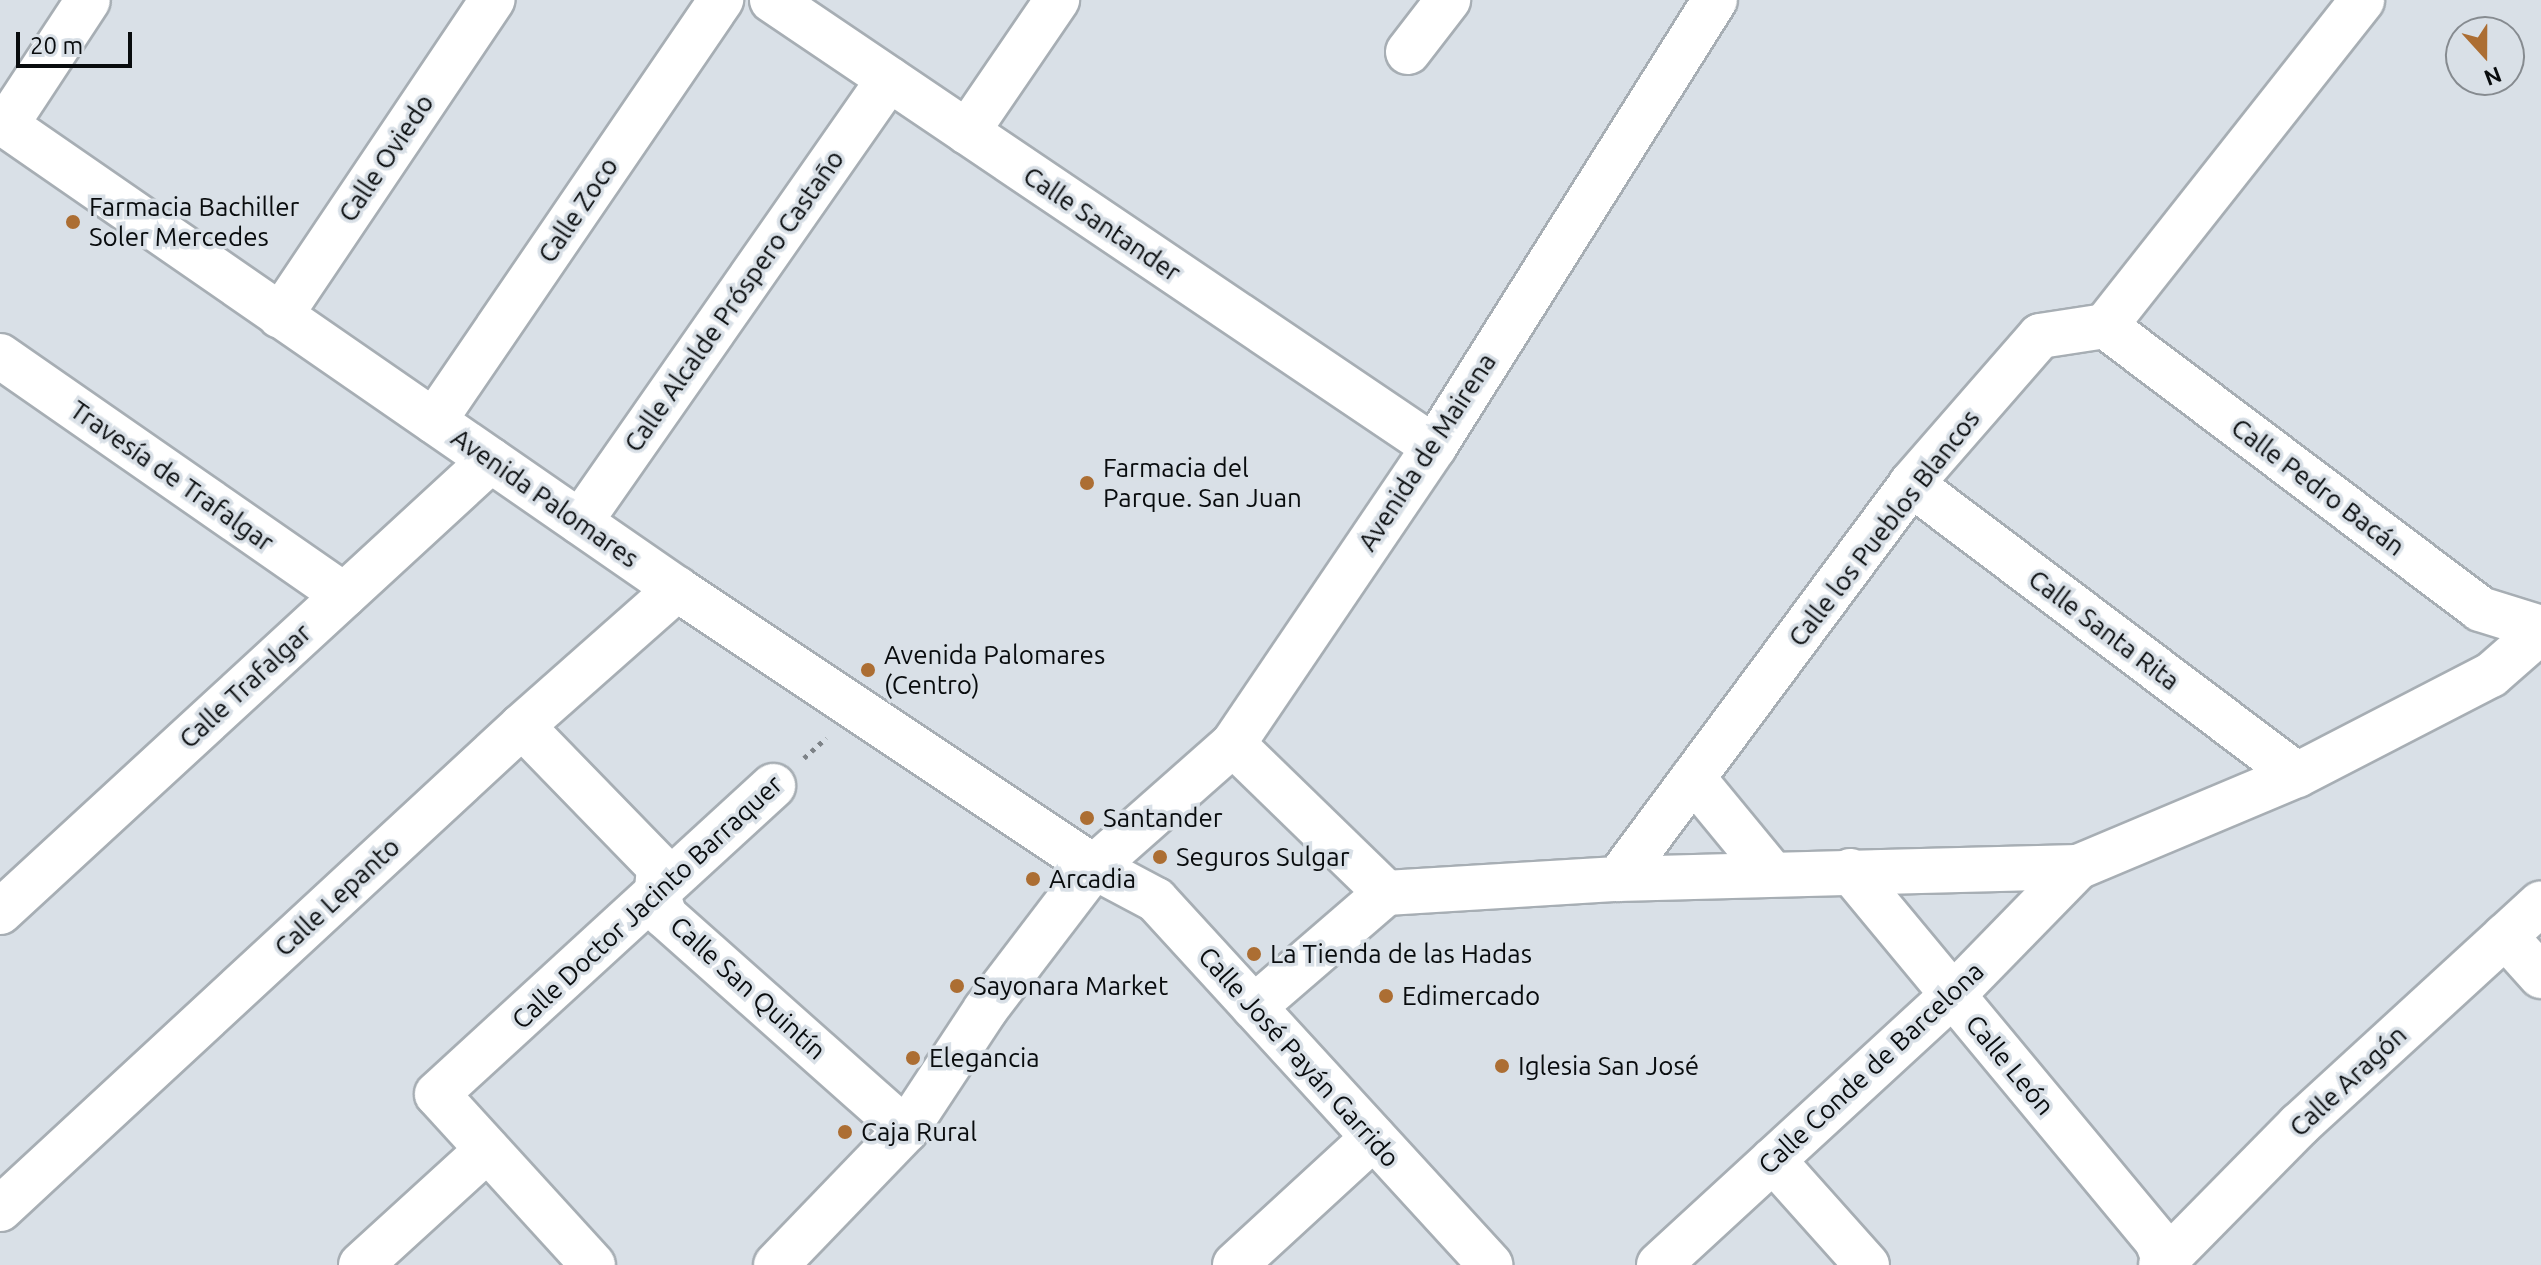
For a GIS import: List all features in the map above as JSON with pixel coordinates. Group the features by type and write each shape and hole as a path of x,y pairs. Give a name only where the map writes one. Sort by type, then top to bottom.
{"street":[{"path":"3,123 88,0"},
{"name":"Calle Oviedo","path":"280,316 492,0"},
{"name":"Calle Zoco","path":"434,421 721,0"},
{"name":"Calle Santander","path":"772,0 1434,447"},
{"path":"967,132 1057,0"},
{"path":"1408,52 1448,0"},
{"name":"Avenida de Mairena","path":"776,1265 906,1130 985,1010 1094,867 1233,744 1434,447 1715,0"},
{"path":"2105,326 2362,0"},
{"name":"Calle Alcalde Próspero Castaño","path":"580,522 889,79"},
{"name":"Avenida Palomares","path":"3,123 677,589 1094,867"},
{"name":"Calle los Pueblos Blancos","path":"1618,879 1911,484 2040,336 2105,326"},
{"name":"Calle Pedro Bacán","path":"2105,326 2480,609 2541,629"},
{"name":"Travesía de Trafalgar","path":"0,356 344,595"},
{"name":"Calle Trafalgar","path":"0,912 491,460"},
{"name":"Calle Santa Rita","path":"1911,484 2297,775"},
{"name":"Calle Lepanto","path":"0,1209 522,726 677,589"},
{"path":"1254,1007 1386,893 1618,879 2078,867 2297,775 2491,675 2541,629"},
{"name":"Calle San Quintín","path":"522,726 659,867 657,892 665,916 906,1130"},
{"path":"1233,744 1386,893"},
{"path":"1693,778 1772,874"},
{"name":"Calle Doctor Jacinto Barraquer","path":"487,1150 437,1094 773,786"},
{"name":"Calle José Payán Garrido","path":"1094,867 1156,900 1490,1265"},
{"name":"Calle Conde de Barcelona","path":"1659,1265 1953,995 2078,867"},
{"name":"Calle León","path":"1850,871 2157,1241 2163,1263"},
{"name":"Calle Aragón","path":"2163,1263 2299,1125 2541,903"},
{"path":"2505,936 2541,976"},
{"path":"1235,1265 1373,1138"},
{"path":"361,1265 487,1150 593,1265"},
{"path":"1773,1160 1867,1265"}],"path":[{"name":"Calle Doctor Jacinto Barraquer","path":"773,786 857,709"}],"place":[{"name":"Farmacia Bachiller Soler Mercedes","path":"73,222"},
{"name":"Farmacia del Parque. San Juan","path":"1087,483"},
{"name":"Avenida Palomares (Centro)","path":"868,670"},
{"name":"Santander","path":"1087,818"},
{"name":"Seguros Sulgar","path":"1160,857"},
{"name":"Arcadia","path":"1033,879"},
{"name":"La Tienda de las Hadas","path":"1254,954"},
{"name":"Sayonara Market","path":"957,986"},
{"name":"Edimercado","path":"1386,996"},
{"name":"Elegancia","path":"913,1058"},
{"name":"Iglesia San José","path":"1502,1066"},
{"name":"Caja Rural","path":"845,1132"}]}
